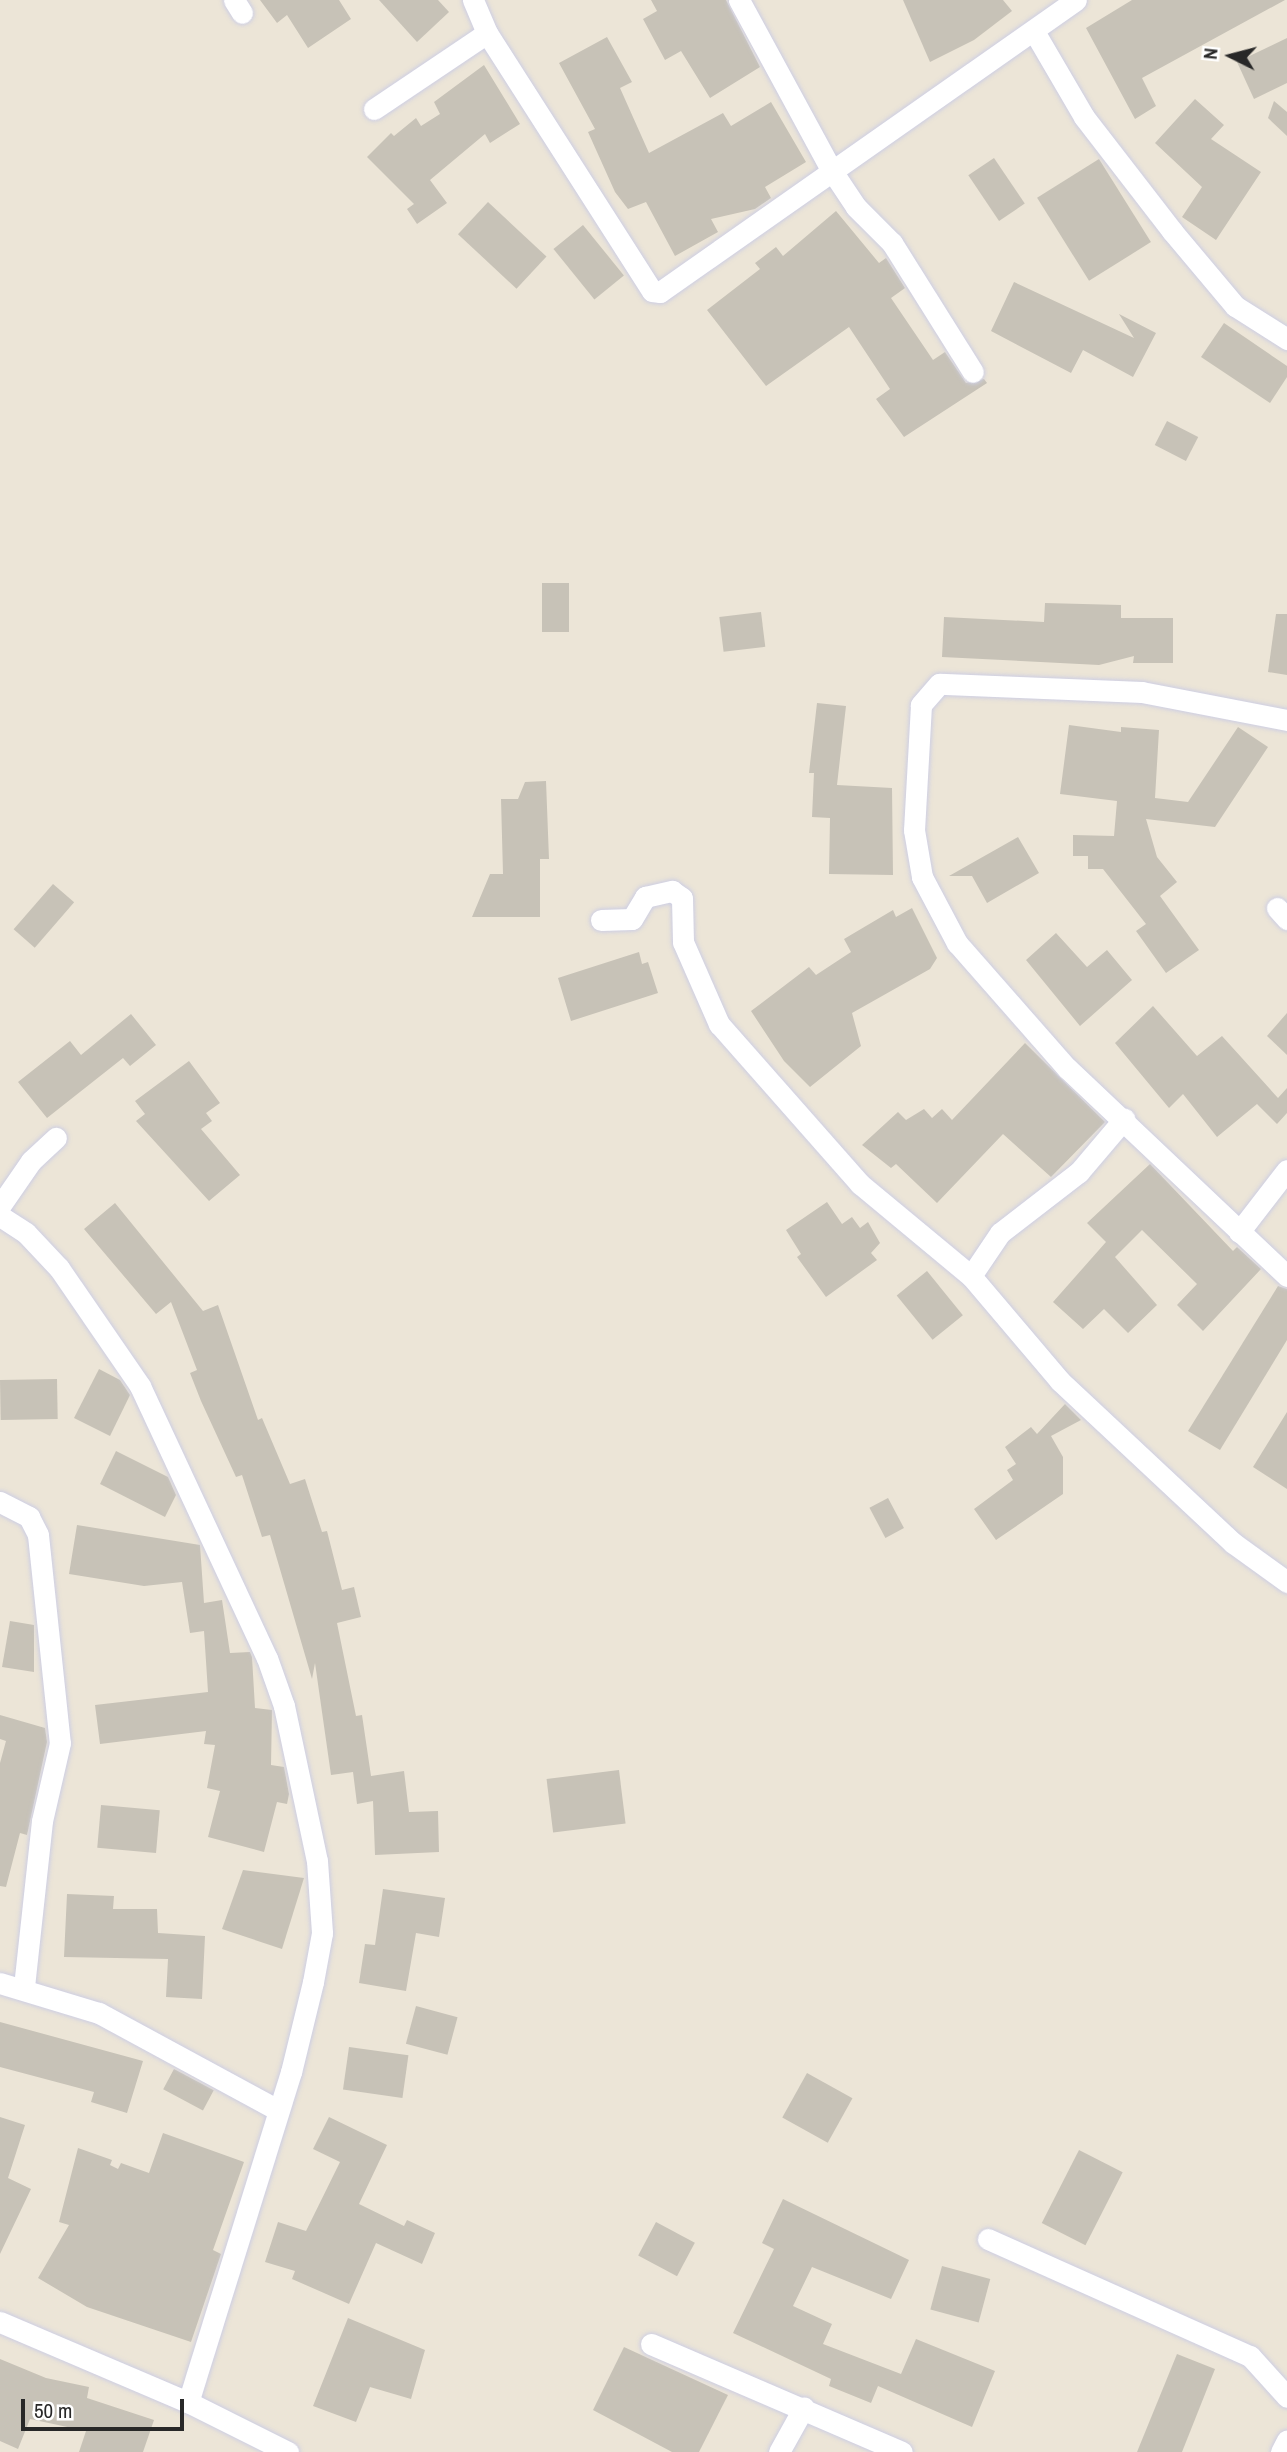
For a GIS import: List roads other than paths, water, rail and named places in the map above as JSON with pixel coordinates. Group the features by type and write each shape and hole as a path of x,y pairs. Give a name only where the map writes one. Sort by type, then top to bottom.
{"street":[{"path":"473,0 487,33 652,291 668,291 832,171 1035,33 1076,0"},
{"path":"739,0 832,171 856,207 892,243 973,372"},
{"path":"374,109 487,33"},
{"path":"1035,33 1084,117 1172,231 1235,306 1287,339"},
{"path":"1287,720 1142,692 939,684 921,705 914,830 922,877 937,911 957,943 1067,1068 1124,1119 1287,1276"},
{"path":"601,919 632,919 645,897 672,891 682,898 683,942 719,1024 860,1184 971,1276 1060,1381 1233,1543 1287,1582"},
{"path":"971,1276 1000,1233 1079,1172 1124,1119"},
{"path":"0,1206 31,1161 56,1138"},
{"path":"1239,1232 1287,1170"},
{"path":"0,1216 26,1233 60,1268 140,1386 284,1706 317,1861 322,1933 278,2110 188,2402"},
{"path":"0,1502 29,1517 38,1535 60,1743 42,1821 24,1988"},
{"path":"0,1983 24,1988 99,2013 278,2110"},
{"path":"988,2239 1250,2356 1287,2397"},
{"path":"0,2322 188,2402 288,2452"},
{"path":"651,2344 804,2407 902,2452"},
{"path":"779,2452 804,2407"},
{"path":"1282,2452 1287,2441"}]}
